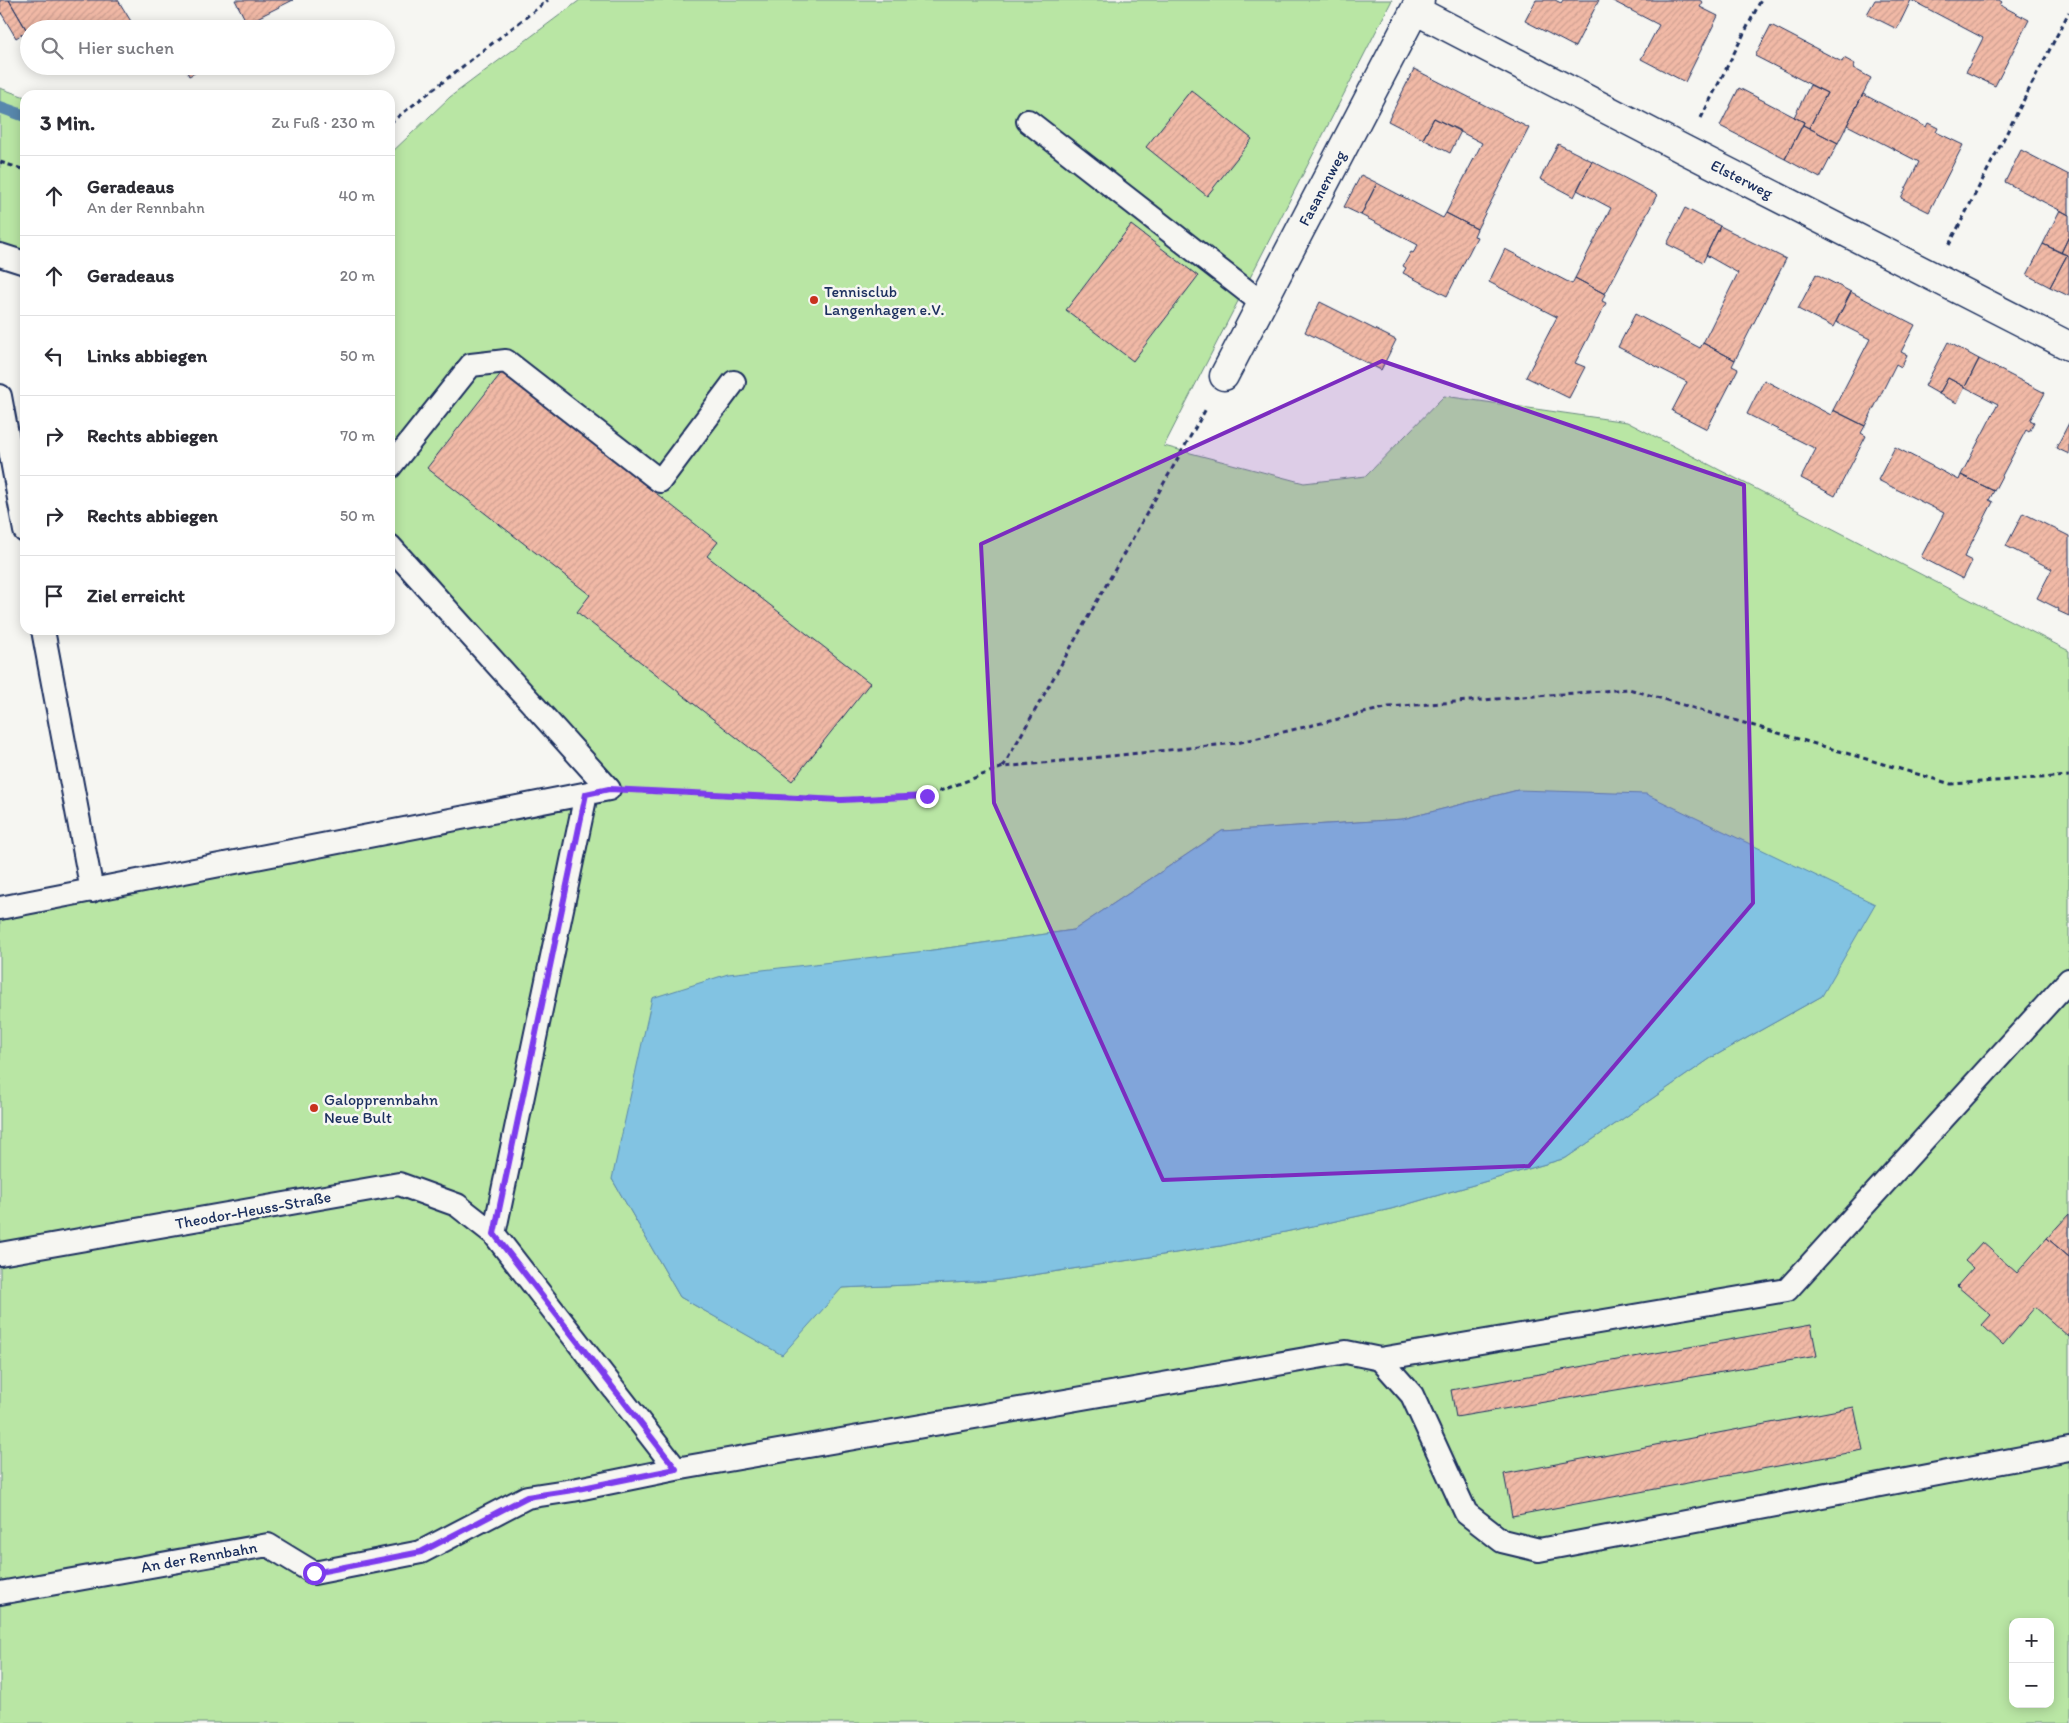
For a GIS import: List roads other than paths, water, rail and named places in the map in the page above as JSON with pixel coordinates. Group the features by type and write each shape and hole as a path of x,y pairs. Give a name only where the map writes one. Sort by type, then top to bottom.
{"street":[{"name":"Elsterweg","path":"1418,5 1685,150 2069,346"},
{"name":"Fasanenweg","path":"1224,376 1418,5"}],"lane":[{"path":"1028,121 1262,303"},
{"path":"0,255 20,261"},
{"path":"395,461 471,365 506,361 660,481 734,382"},
{"path":"0,396 20,504"},
{"path":"0,908 609,789 395,552"},
{"path":"45,635 92,891"},
{"path":"494,1234 586,794"},
{"path":"1380,1359 1787,1290 2069,980"},
{"name":"Theodor-Heuss-Straße","path":"0,1254 398,1184 457,1205 494,1234 676,1469"},
{"name":"An der Rennbahn","path":"0,1593 268,1545 314,1573 421,1552 527,1497 573,1490 676,1469 1346,1352 1380,1359"},
{"path":"1380,1359 1412,1394 1466,1513 1502,1541 1539,1550 2069,1449"}],"water":[{"path":"1518,790 1646,794 1875,904 1822,996 1711,1058 1566,1158 1391,1209 1221,1246 994,1281 842,1288 782,1355 680,1297 612,1179 652,998 728,974 926,951 1074,930 1222,831 1403,819"}],"waterway":[{"path":"0,107 20,114"}],"place":[{"name":"Tennisclub Langenhagen e.V.","path":"814,300"},
{"name":"Galopprennbahn Neue Bult","path":"314,1108"}]}
